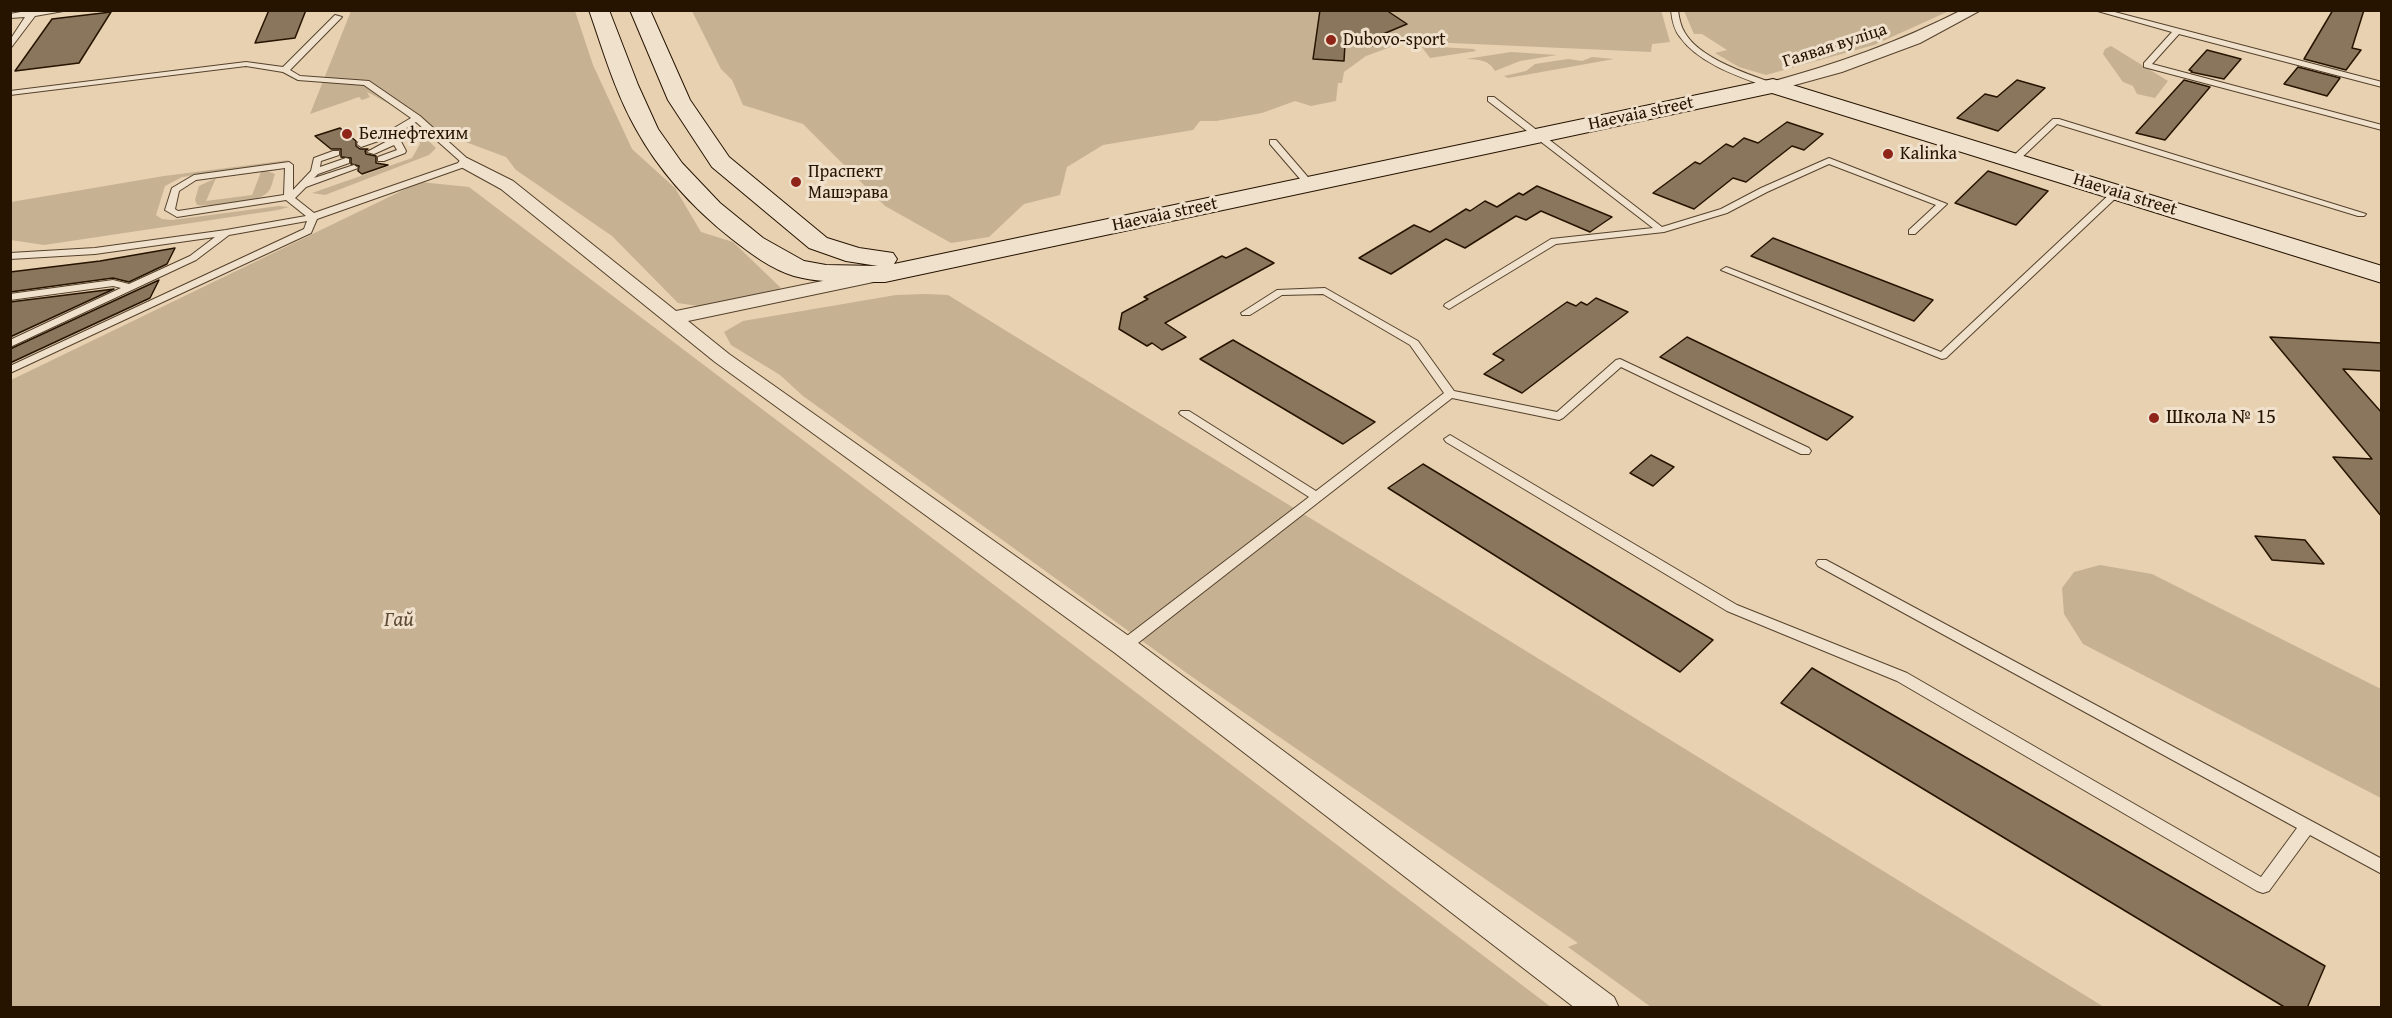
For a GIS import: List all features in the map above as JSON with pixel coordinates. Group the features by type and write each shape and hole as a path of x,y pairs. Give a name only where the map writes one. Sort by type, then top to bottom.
{"main road":[{"name":"Haevaia street","path":"599,10 635,102 648,130 666,159 747,240 796,268 845,274 885,274 1773,86 2382,275"},
{"path":"639,10 679,100 720,162 802,231 818,243 855,255 889,260 943,262"}],"street":[{"name":"Гаявая вуліца","path":"1773,86 1836,69 1915,40 1974,10"},
{"path":"467,163 507,185 722,358 1124,646 1602,1008"},
{"path":"672,318 885,274"}],"lane":[{"path":"10,16 66,10"},
{"path":"1674,10 1682,35 1698,50 1748,78 1773,86"},
{"path":"2097,10 2382,85"},
{"path":"10,47 26,20 34,12"},
{"path":"285,70 338,17"},
{"path":"2177,31 2147,65 2382,128"},
{"path":"10,93 246,64 285,70 298,78 366,83 417,118 467,163 313,217 226,233 95,251 10,256"},
{"path":"1491,99 1661,230"},
{"path":"371,152 387,146 394,136 417,118"},
{"path":"2013,161 2056,121 2361,214"},
{"path":"362,144 394,136"},
{"path":"381,159 402,151 394,136"},
{"path":"1273,142 1310,185"},
{"path":"315,172 317,160 336,153"},
{"path":"289,198 289,165 194,178 175,190 170,210 177,214 289,198 315,172 346,161"},
{"path":"1449,306 1554,241 1661,230 1724,211 1829,161 1942,204 1912,232"},
{"path":"303,185 354,168"},
{"path":"1726,270 1942,356 2116,193"},
{"path":"289,198 313,217"},
{"path":"10,370 308,231 313,217"},
{"path":"10,344 193,258 226,233"},
{"path":"10,297 113,283 131,288"},
{"path":"1246,313 1280,292 1325,291 1414,343 1450,394 1559,416 1620,362 1806,451"},
{"path":"1124,646 1450,394"},
{"path":"1185,413 1317,497"},
{"path":"1450,439 1732,608 1902,677 2263,886 2307,827"},
{"path":"1822,563 2382,867"}],"green space":[{"path":"1661,10 1670,42 1652,44 1651,52 1407,41 1366,56 1344,72 1342,83 1338,83 1336,101 1311,106 1295,101 1262,113 1216,121 1200,121 1193,130 1103,145 1067,167 1060,195 1024,204 989,237 951,243 885,206 803,124 743,105 732,80 721,69 692,11"},
{"path":"351,11 575,11 593,65 632,149 675,188 701,232 733,242 781,288 730,311 678,303 612,236 516,170 506,157 452,137 367,92 370,97 362,100 359,97 310,114"},
{"path":"1684,11 1949,11 1874,45 1766,75 1739,67 1715,53 1727,50 1702,34 1694,34"},
{"path":"1421,46 1474,49 1476,51 1430,58"},
{"path":"2111,46 2168,81 2155,98 2137,94 2133,86 2123,82 2103,54 2105,49"},
{"path":"1511,52 1557,55 1520,61 1495,71 1486,62 1466,59"},
{"path":"1592,57 1614,59 1508,78 1504,76 1526,71 1535,64 1568,59 1582,61"},
{"path":"424,136 436,148 429,155 325,195 312,193 412,158 420,144 418,138"},
{"path":"289,160 281,164 182,177 165,186 156,215 162,219 172,220 279,206 289,207 44,245 11,240 11,202 164,176"},
{"path":"267,171 275,174 268,192 262,196 234,204 197,205 195,200 199,186 216,178 206,201 252,195 261,172"},
{"name":"Гай","path":"420,182 469,187 1551,1007 11,1008 11,380"},
{"path":"896,295 948,295 2104,1007 1651,1007 1568,947 1578,943 1188,674 803,396 780,375 731,345 724,332 743,321"},
{"path":"2100,565 2152,574 2381,689 2381,798 2083,644 2064,614 2062,588 2074,572"}],"building":[{"path":"269,10 306,10 295,38 255,43"},
{"name":"Dubovo-sport","path":"1320,10 1386,10 1407,24 1376,37 1376,46 1345,44 1344,61 1313,59"},
{"path":"2333,10 2364,10 2352,48 2361,50 2346,70 2304,59"},
{"path":"111,12 79,63 15,71 52,19"},
{"path":"2207,50 2241,59 2224,79 2191,72 2189,70"},
{"path":"2298,67 2340,78 2327,96 2284,84"},
{"path":"2017,80 2045,88 1998,131 1957,118 1985,94 1997,97"},
{"path":"2184,80 2210,87 2165,140 2136,133"},
{"path":"1787,122 1823,134 1804,150 1792,146 1746,182 1733,178 1694,209 1653,193 1695,162 1700,164 1726,144 1733,147 1744,138 1758,143"},
{"path":"340,128 356,141 356,146 360,149 368,149 365,151 366,154 376,156 376,163 388,165 362,174 358,171 359,166 351,164 351,158 341,157 341,149 331,149 315,136"},
{"path":"1988,171 2048,191 2016,225 1955,203"},
{"path":"1537,186 1612,217 1590,232 1541,211 1526,220 1516,216 1465,248 1446,239 1391,274 1359,258 1414,225 1430,232 1466,209 1470,211 1485,201 1497,207 1519,193 1523,195"},
{"path":"1773,238 1933,300 1914,321 1751,256"},
{"path":"175,248 167,264 129,282 113,278 10,292 10,272 100,261"},
{"path":"1246,248 1274,263 1165,323 1186,337 1162,350 1152,343 1147,346 1119,329 1122,313 1148,299 1144,297 1222,256 1226,258"},
{"path":"159,280 150,298 10,363 10,349"},
{"path":"114,289 10,337 10,302"},
{"path":"1596,298 1628,312 1522,393 1484,374 1504,360 1493,354 1567,302 1576,306 1581,302 1587,305"},
{"path":"1687,337 1853,417 1827,440 1660,357"},
{"path":"2270,337 2382,343 2382,371 2343,369 2382,413 2382,517 2333,457 2372,459"},
{"path":"1233,340 1375,422 1343,444 1200,359"},
{"path":"1651,455 1674,467 1653,486 1630,473"},
{"path":"1423,464 1713,640 1680,672 1388,488"},
{"path":"2255,536 2305,540 2324,564 2272,560"},
{"path":"1812,668 2325,966 2307,1008 2286,1008 1781,703"}],"place":[{"name":"Dubovo-sport","path":"1331,40"},
{"name":"Белнефтехим","path":"347,134"},
{"name":"Kalinka","path":"1888,154"},
{"name":"Праспект Машэрава","path":"796,182"},
{"name":"Школа № 15","path":"2154,418"}]}
